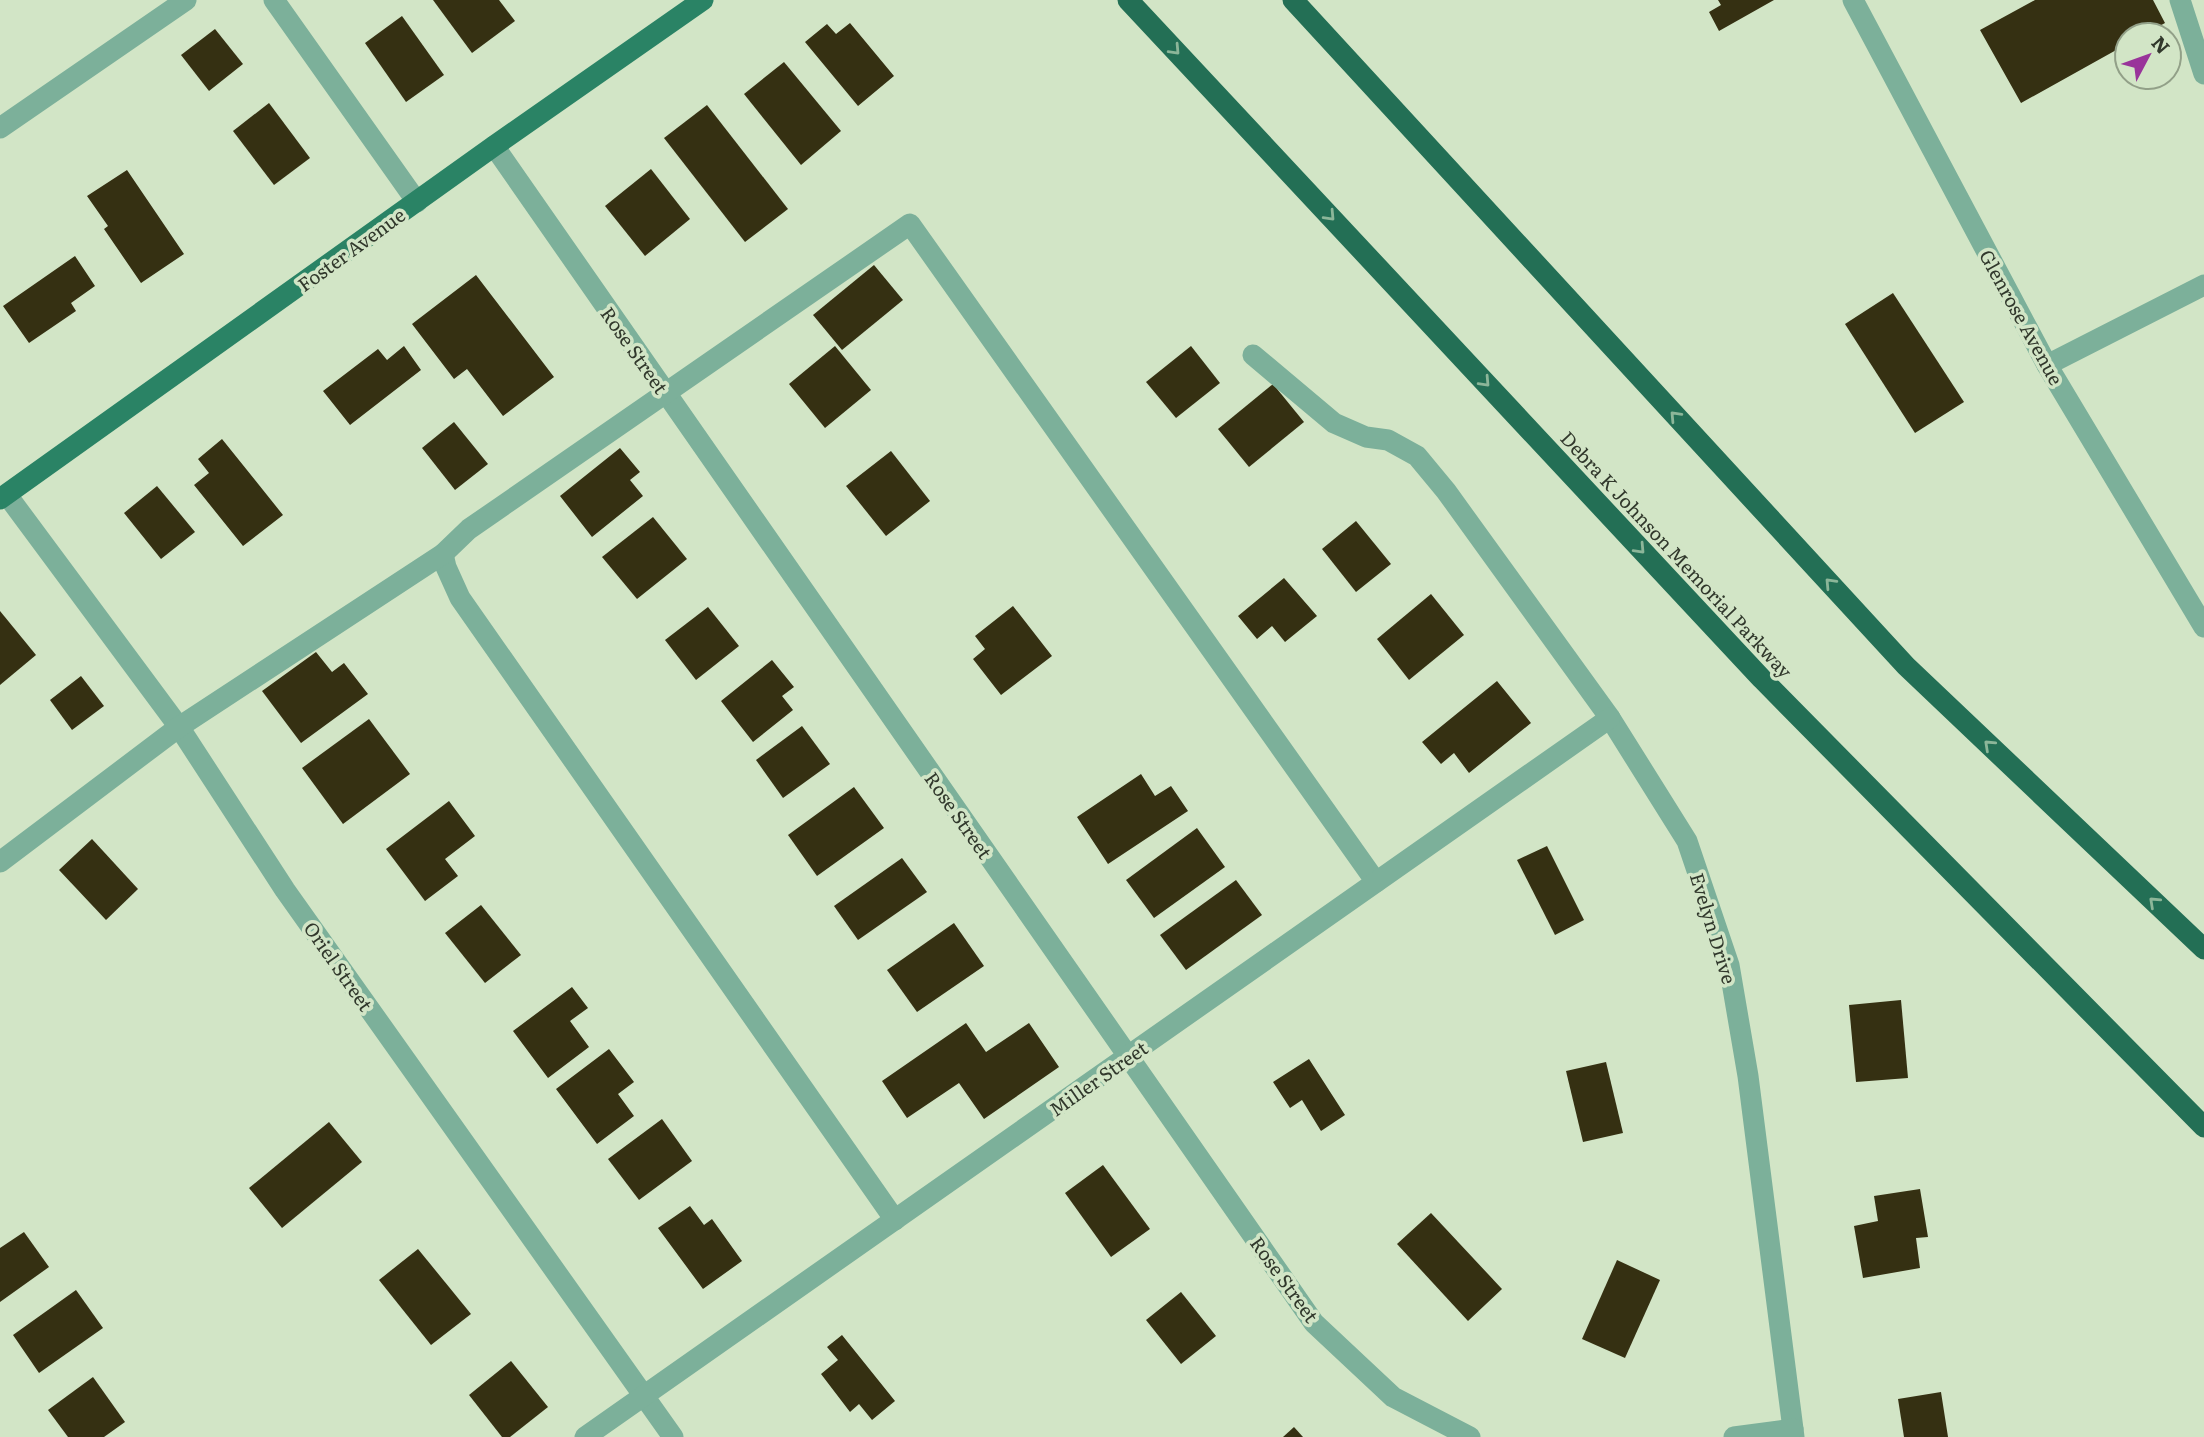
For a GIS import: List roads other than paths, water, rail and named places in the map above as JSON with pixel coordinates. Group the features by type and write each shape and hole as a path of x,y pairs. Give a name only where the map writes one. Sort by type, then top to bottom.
{"highway":[{"name":"Debra K Johnson Memorial Parkway","path":"1128,0 1771,688 2204,1127"},
{"path":"1293,0 1906,666 2204,948"}],"main road":[{"name":"Foster Avenue","path":"3,497 703,0"}],"street":[{"path":"0,128 186,0"},
{"path":"274,0 418,202"},
{"name":"Glenrose Avenue","path":"1853,0 2047,365 2204,627"},
{"path":"2180,0 2204,74"},
{"name":"Rose Street","path":"494,146 1314,1322 1394,1397 1470,1437"},
{"path":"0,862 179,727 443,554 469,529 910,224 1376,883"},
{"path":"2047,365 2204,285"},
{"name":"Evelyn Drive","path":"1253,355 1334,423 1366,437 1388,440 1417,456 1446,491 1610,718 1686,841 1729,965 1748,1076 1793,1433"},
{"name":"Oriel Street","path":"3,497 179,727 285,890 673,1437"},
{"path":"443,554 460,598 895,1220"},
{"name":"Miller Street","path":"585,1437 1610,718"},
{"path":"1734,1437 1793,1433"}]}
